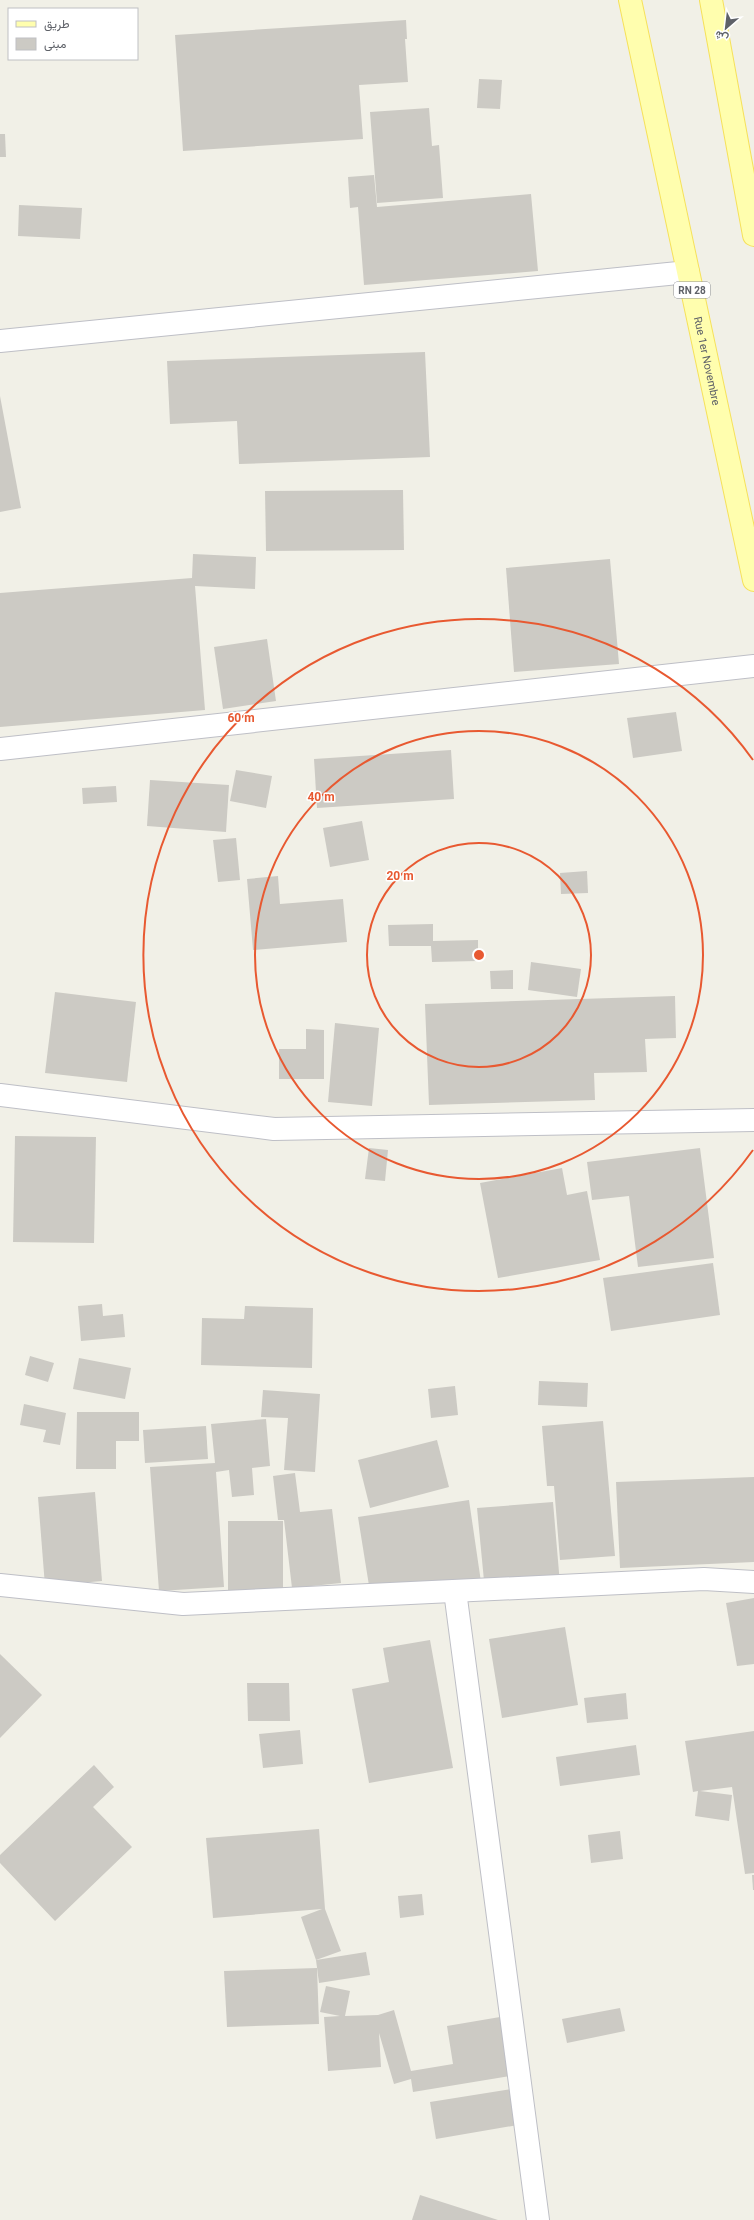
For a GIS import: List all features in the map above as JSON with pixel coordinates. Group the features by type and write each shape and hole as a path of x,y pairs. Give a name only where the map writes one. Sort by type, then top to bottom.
{"main road":[{"name":"Rue 1er Novembre","path":"630,0 754,580"},
{"path":"711,0 754,236"}],"street":[{"path":"0,341 688,272"},
{"path":"0,749 754,666"},
{"path":"0,1095 274,1129 754,1120"},
{"path":"0,1585 183,1604 704,1579 754,1582"},
{"path":"455,1591 538,2220"}],"building":[{"path":"406,20 407,39 405,39 408,82 359,85 363,139 183,151 175,35"},
{"path":"479,79 502,80 500,109 477,108"},
{"path":"429,108 432,146 439,145 443,198 377,203 370,112"},
{"path":"0,134 5,134 6,157 0,157"},
{"path":"374,175 377,207 531,194 538,271 364,285 358,207 350,208 348,177"},
{"path":"19,205 82,208 80,239 18,236"},
{"path":"425,352 430,457 239,464 237,421 170,424 167,361"},
{"path":"0,396 21,508 0,512"},
{"path":"403,490 404,550 266,551 265,491"},
{"path":"193,554 256,557 255,589 195,586 205,710 0,727 0,593 192,578"},
{"path":"610,559 619,664 514,672 506,568"},
{"path":"267,639 276,701 223,709 214,647"},
{"path":"676,712 682,751 633,758 627,718"},
{"path":"451,750 454,799 317,808 314,759"},
{"path":"236,770 272,776 266,808 230,801"},
{"path":"150,780 229,785 226,832 147,826"},
{"path":"116,786 117,802 83,804 82,788"},
{"path":"362,821 369,860 330,867 323,828"},
{"path":"236,838 240,880 218,882 213,840"},
{"path":"587,871 588,893 561,894 560,873"},
{"path":"278,876 280,904 343,899 347,942 253,950 247,879"},
{"path":"433,924 433,941 478,940 478,961 432,962 431,946 389,946 388,925"},
{"path":"531,962 581,969 577,997 528,990"},
{"path":"513,970 513,989 491,989 490,971"},
{"path":"55,992 136,1002 127,1082 45,1073"},
{"path":"675,996 676,1038 645,1039 647,1072 594,1073 595,1100 429,1105 425,1004"},
{"path":"335,1023 379,1028 372,1106 328,1102"},
{"path":"306,1029 324,1030 324,1079 279,1079 279,1049 306,1049"},
{"path":"15,1136 96,1137 94,1243 13,1242"},
{"path":"369,1148 388,1150 385,1181 365,1179"},
{"path":"700,1148 714,1258 638,1267 629,1196 592,1200 587,1162"},
{"path":"562,1168 567,1195 587,1191 600,1260 498,1278 480,1183"},
{"path":"713,1263 720,1315 611,1331 603,1278"},
{"path":"102,1304 103,1316 123,1314 125,1337 81,1341 78,1306"},
{"path":"245,1306 313,1308 312,1368 201,1365 202,1318 244,1319"},
{"path":"30,1356 54,1363 48,1382 25,1375"},
{"path":"79,1358 131,1368 125,1399 73,1389"},
{"path":"539,1381 588,1383 587,1407 538,1405"},
{"path":"455,1386 458,1415 431,1418 428,1389"},
{"path":"263,1390 320,1394 315,1472 284,1470 288,1418 261,1417"},
{"path":"24,1404 66,1413 60,1445 43,1442 46,1430 20,1425"},
{"path":"77,1412 139,1412 139,1441 116,1441 116,1469 76,1469"},
{"path":"266,1419 270,1466 252,1468 254,1495 232,1497 229,1470 216,1472 224,1587 159,1591 150,1467 215,1463 211,1424"},
{"path":"603,1421 615,1556 560,1560 554,1486 547,1486 542,1426"},
{"path":"206,1426 208,1459 145,1463 143,1430"},
{"path":"437,1440 449,1487 370,1508 358,1460"},
{"path":"295,1473 300,1512 332,1509 341,1583 292,1588 284,1520 278,1520 273,1476"},
{"path":"754,1477 754,1562 620,1568 616,1482"},
{"path":"95,1492 102,1581 45,1586 38,1497"},
{"path":"469,1500 481,1582 371,1598 358,1517"},
{"path":"553,1502 560,1584 485,1591 477,1508"},
{"path":"228,1521 283,1521 283,1594 228,1594"},
{"path":"754,1598 754,1664 737,1666 726,1603"},
{"path":"565,1627 578,1705 502,1718 489,1639"},
{"path":"430,1640 453,1768 369,1783 352,1689 389,1682 383,1648"},
{"path":"0,1654 42,1695 0,1738"},
{"path":"247,1683 289,1683 290,1721 248,1721"},
{"path":"626,1693 628,1719 587,1723 584,1698"},
{"path":"300,1730 303,1764 263,1768 259,1734"},
{"path":"754,1731 754,1873 745,1874 732,1787 700,1791 732,1795 729,1821 695,1816 698,1791 693,1792 685,1741"},
{"path":"636,1745 640,1775 560,1786 556,1757"},
{"path":"94,1765 114,1787 93,1807 132,1847 55,1921 0,1863 0,1855"},
{"path":"319,1829 325,1909 341,1951 316,1960 301,1917 322,1909 213,1918 206,1838"},
{"path":"620,1831 623,1859 591,1863 588,1835"},
{"path":"752,1875 754,1875 754,1890 753,1890"},
{"path":"422,1894 424,1915 400,1918 398,1896"},
{"path":"366,1952 370,1975 319,1983 316,1960"},
{"path":"317,1968 319,2024 227,2027 224,1971"},
{"path":"326,1986 350,1991 345,2016 378,2015 394,2010 411,2071 453,2064 447,2026 500,2017 510,2076 413,2092 411,2079 394,2084 379,2033 381,2067 328,2071 324,2017 340,2016 320,2012"},
{"path":"620,2008 625,2031 567,2043 562,2019"},
{"path":"511,2089 518,2125 436,2139 430,2102"},
{"path":"420,2195 498,2220 412,2220"}]}
